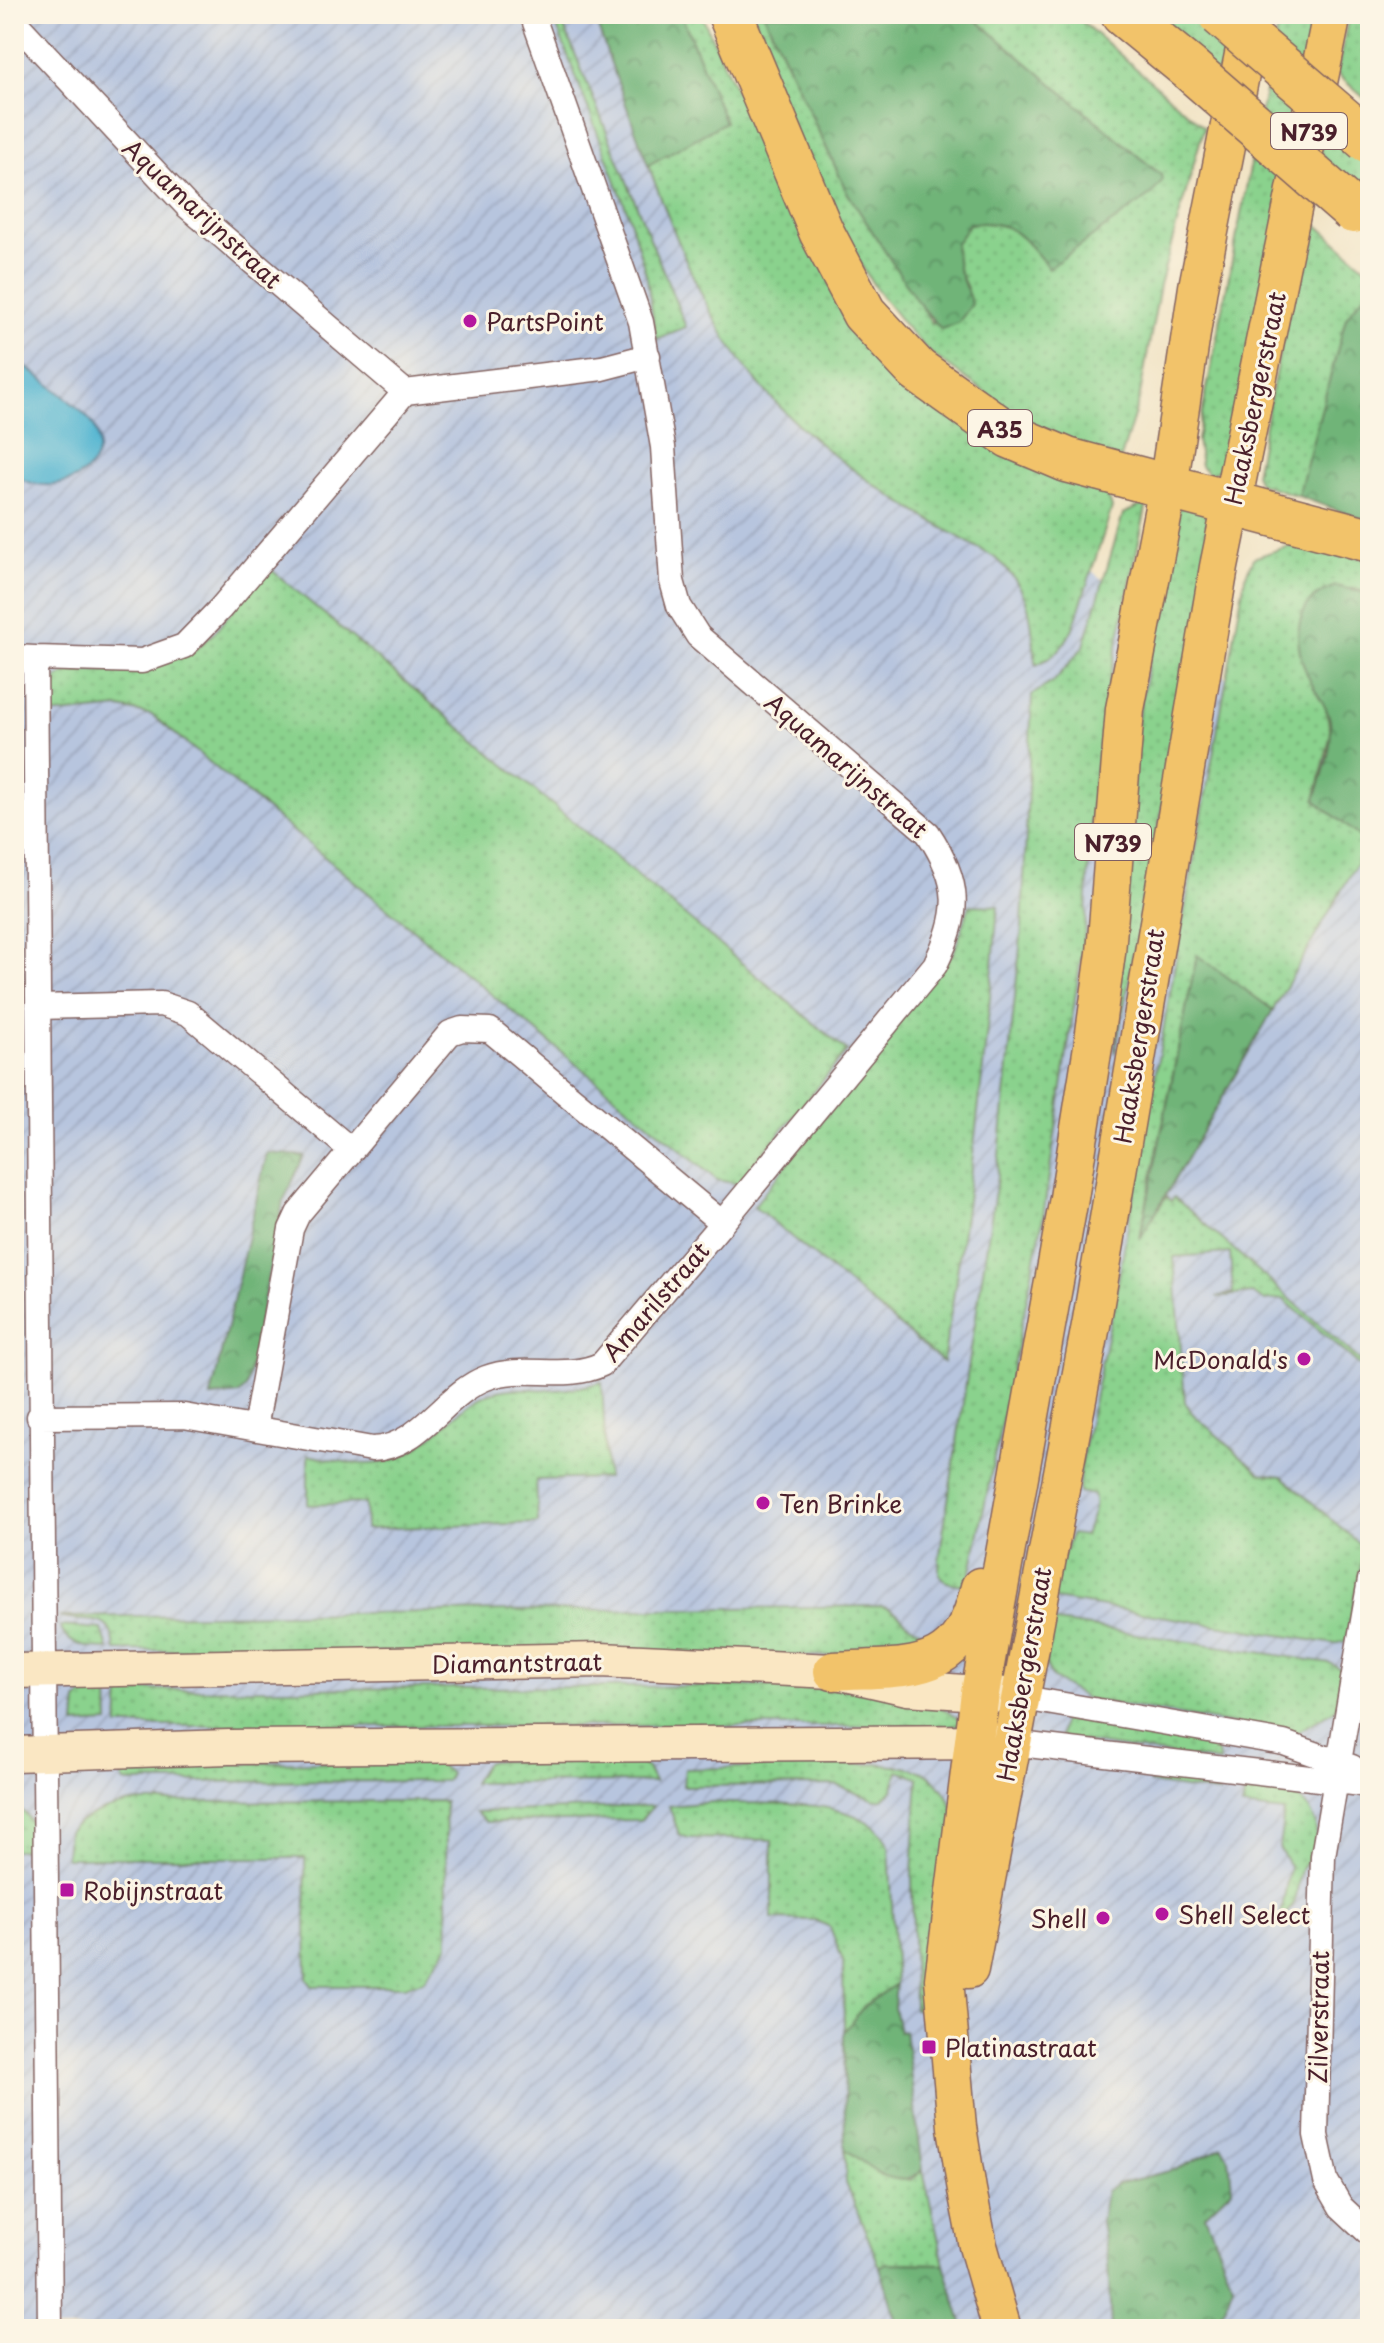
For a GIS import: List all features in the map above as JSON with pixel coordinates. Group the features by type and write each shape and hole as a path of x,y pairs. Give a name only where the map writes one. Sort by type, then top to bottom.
{"highway":[{"name":"A35","path":"730,14 821,231 864,313 917,370 1010,436 1091,468 1370,540"},
{"path":"1123,14 1362,219"},
{"path":"1220,14 1369,141"}],"main road":[{"name":"Haaksbergerstraat","path":"993,1742 980,1693 1058,1260 1106,953 1125,709 1168,487 1198,287 1252,14"},
{"name":"Haaksbergerstraat","path":"1002,2329 970,2204 944,1979 993,1742 1018,1697 1100,1269 1155,929 1233,504 1332,14"},
{"path":"833,1671 910,1666 949,1652 964,1635 974,1612 1017,1398 1041,1354"},
{"name":"Diamantstraat","path":"30,1671 601,1660 833,1671 907,1688 1018,1697"},
{"path":"29,1754 229,1747 993,1742"}],"street":[{"name":"Aquamarijnstraat","path":"532,14 634,295 663,447 672,581 679,606 698,636 928,833 947,863 955,895 948,940 935,965 722,1223"},
{"name":"Aquamarijnstraat","path":"14,21 187,206 405,392"},
{"path":"50,2329 29,1754 39,1417 38,1007 24,657 142,661 184,646 220,609 405,392 602,368 648,356"},
{"path":"38,1007 161,1004 188,1013 351,1150"},
{"name":"Amarilstraat","path":"39,1417 173,1416 386,1449 401,1443 472,1384 486,1378 504,1373 578,1374 602,1364 722,1223 490,1030 462,1029 450,1033 298,1214 291,1229 255,1428"},
{"name":"Zilverstraat","path":"1370,1580 1323,1856 1316,2135 1326,2181 1341,2207 1370,2234"},
{"path":"1018,1697 1284,1743 1336,1772 1370,1785"},
{"path":"993,1742 1370,1774"}],"shaded area":[{"path":"14,14 609,14 883,405 1370,792 1370,2329 14,2329"}],"green space":[{"path":"552,14 559,14 686,327 656,339 647,278 628,213"},
{"path":"593,14 681,14 725,122 648,165"},
{"path":"681,14 701,14 800,228 833,284 1107,492 1112,508 1073,628 1059,650 1043,662 1036,665 1028,606 1017,582 1007,570 994,557 923,516 822,446 764,389 738,357 711,312 687,264 648,165 725,122"},
{"path":"738,14 764,14 847,192 932,323 967,289 958,268 955,245 969,224 1006,227 1023,239 1049,267 1161,175 969,14 1073,14 1204,127 1160,285 1139,400 1120,461 1028,423 929,352 905,326 876,289 843,235"},
{"path":"764,14 969,14 1161,175 1162,181 1152,194 1049,268 1023,239 1006,227 969,224 955,245 958,268 972,304 958,323 941,329 916,300 847,192"},
{"path":"1141,14 1191,14 1226,44 1220,79"},
{"path":"1280,14 1318,14 1228,467 1209,474 1201,466 1197,440"},
{"path":"1349,14 1370,14 1370,103 1337,74"},
{"path":"1325,129 1370,167 1370,207 1318,163"},
{"path":"1307,216 1370,271 1370,303 1363,297 1320,418 1298,496 1259,483 1255,474"},
{"path":"1363,296 1370,303 1370,522 1298,496 1346,318"},
{"path":"1147,503 1107,693 1093,793 1085,930 1042,1224 968,1586 947,1582 939,1574 939,1560 996,1185 1022,927 1032,695 1055,680 1084,646 1123,514"},
{"path":"1180,504 1219,514 1115,1053 1136,729"},
{"path":"1303,545 1370,560 1370,594 1352,588 1303,660 1325,705 1331,733 1315,800 1368,844 1273,1010 1197,956 1140,1236 1166,1197 1171,1201 1174,1197 1370,1369 1370,1374 1283,1299 1265,1301 1252,1293 1216,1297 1233,1293 1230,1253 1174,1257 1185,1402 1193,1414 1260,1473 1282,1476 1364,1548 1346,1641 1335,1644 1048,1598 1071,1534 1085,1536 1093,1511 1093,1495 1079,1492 1080,1466 1114,1304 1245,577 1253,558"},
{"path":"268,567 847,1051 738,1184 717,1180 152,715 120,708 49,715 48,699 57,678 68,672 120,671 196,649 214,633"},
{"path":"1336,586 1370,594 1368,844 1315,800 1329,751 1331,731 1326,708 1301,658 1299,628 1309,603 1320,593"},
{"path":"970,905 998,906 975,1135 943,1362 754,1206 954,952"},
{"path":"1197,955 1273,1010 1140,1239"},
{"path":"267,1153 304,1156 283,1202 246,1388 240,1394 211,1397"},
{"path":"602,1382 607,1478 536,1480 538,1523 366,1529 365,1503 308,1505 308,1455 366,1464 394,1460 425,1442 469,1404 487,1394 512,1389 566,1389"},
{"path":"880,1606 893,1610 919,1630 915,1650 880,1656 115,1650 113,1637 103,1624 59,1617"},
{"path":"1043,1620 1330,1663 1342,1670 1336,1709 1294,1734 1087,1699 1052,1678 1046,1664"},
{"path":"60,1626 102,1629 108,1649 73,1642"},
{"path":"779,1686 899,1695 943,1709 963,1722 960,1726 118,1726 120,1690"},
{"path":"108,1691 109,1723 75,1725 77,1701 86,1692"},
{"path":"1063,1717 1216,1745 1220,1762 1060,1738"},
{"path":"434,1761 450,1773 446,1781 124,1782 117,1764"},
{"path":"487,1761 637,1761 647,1768 654,1782 473,1783"},
{"path":"874,1764 914,1769 933,1778 948,1797 954,1812 930,2010 914,2009 912,1874 918,1778 898,1771 892,1791 883,1799 875,1800 836,1785 683,1786 685,1769"},
{"path":"1154,1769 1218,1779 1219,1793 1150,1783"},
{"path":"1247,1783 1291,1793 1302,1801 1315,1824 1316,1838 1310,1857 1301,1870 1295,1902 1280,1919 1290,1866 1279,1848 1284,1812 1242,1807"},
{"path":"445,1801 448,1946 423,1981 406,1986 312,1986 307,1978 305,1858 66,1858 68,1831 101,1811 137,1802"},
{"path":"713,1802 784,1804 836,1810 859,1817 877,1829 889,1846 896,1984 864,2006 844,2032 843,1961 830,1927 815,1920 772,1919 772,1840 688,1838 679,1834 669,1806"},
{"path":"653,1806 641,1820 486,1822 475,1812"},
{"path":"14,1807 29,1819 34,1850 14,1850"},
{"path":"896,1984 894,2007 899,2032 905,2031 923,2170 913,2177 902,2179 882,2175 845,2149 844,2032 864,2006"},
{"path":"1222,2147 1229,2158 1232,2189 1205,2215 1233,2285 1225,2307 1209,2329 1111,2329 1108,2262 1101,2222 1106,2191 1117,2184 1177,2169"},
{"path":"845,2149 881,2175 911,2180 923,2170 944,2264 886,2263 880,2267 846,2183"},
{"path":"886,2263 944,2264 964,2329 899,2329 880,2267"}],"water":[{"path":"14,357 70,401 94,426 99,443 96,458 88,470 75,478 60,484 44,485 28,482 14,474"}],"place":[{"name":"PartsPoint","path":"470,321"},
{"name":"McDonald's","path":"1304,1359"},
{"name":"Ten Brinke","path":"763,1503"},
{"name":"Robijnstraat","path":"67,1890"},
{"name":"Shell Select","path":"1162,1914"},
{"name":"Shell","path":"1103,1918"},
{"name":"Platinastraat","path":"929,2047"}]}
